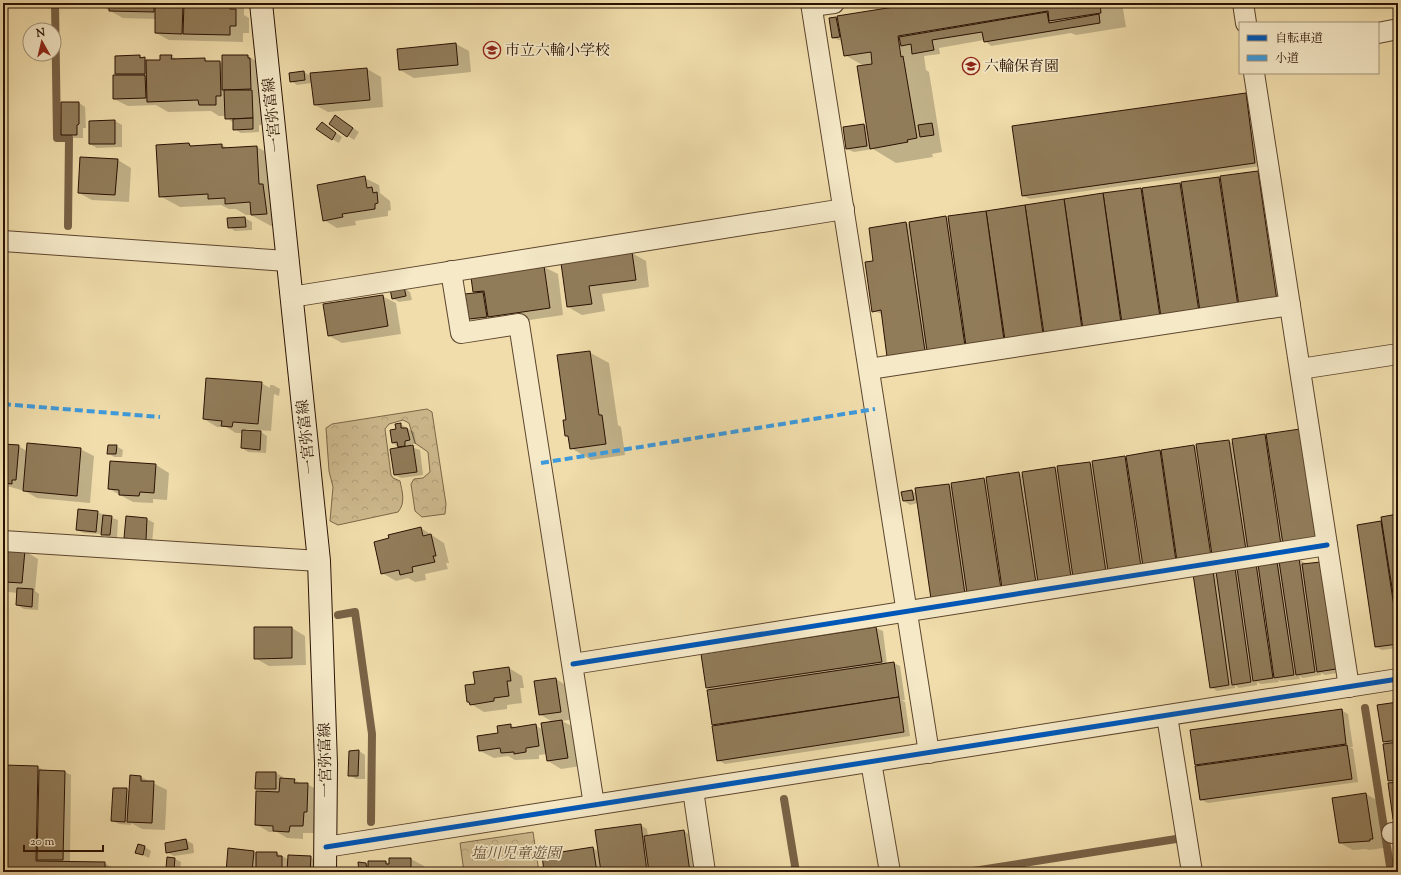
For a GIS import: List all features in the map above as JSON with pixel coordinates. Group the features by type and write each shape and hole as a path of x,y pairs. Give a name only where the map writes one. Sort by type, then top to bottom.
{"main road":[{"name":"一宮弥富線","path":"261,3 319,561 326,764 325,872"}],"street":[{"path":"834,3 812,5 929,753"},
{"path":"1243,3 1246,22"},
{"path":"1379,33 1398,30"},
{"path":"1254,74 1349,687"},
{"path":"291,297 844,209"},
{"path":"3,241 287,260"},
{"path":"451,271 461,332 519,324 594,805"},
{"path":"869,369 1290,305"},
{"path":"1300,369 1398,354"},
{"path":"3,540 319,561"},
{"path":"573,664 1327,545"},
{"path":"326,847 1398,679"},
{"path":"1167,716 1192,872"},
{"path":"871,762 890,872"},
{"path":"693,790 705,872"}],"green space":[{"path":"427,409 432,412 446,504 445,514 422,517 415,511 411,484 414,479 423,478 430,472 428,452 415,443 409,423 403,420 389,424 385,429 391,475 393,478 400,481 402,493 403,501 398,512 338,525 330,521 333,487 329,471 326,428 332,424"},
{"name":"塩川児童遊園","path":"533,832 539,872 464,872 460,843"}],"building":[{"path":"109,3 154,3 154,12 109,11"},
{"path":"155,3 183,3 182,34 155,33"},
{"path":"184,3 231,3 230,9 236,9 236,26 230,26 230,35 183,34"},
{"path":"919,3 1100,3 1101,13 1049,21 1048,11 898,36 901,57 903,56 917,138 907,140 908,142 870,149 857,66 872,64 871,52 844,56 837,16"},
{"path":"1047,12 1049,23 1099,14 1100,23 984,42 982,32 932,40 934,50 912,54 911,44 901,46 899,37"},
{"path":"836,17 840,37 832,38 829,18"},
{"path":"456,43 458,65 399,70 397,49"},
{"path":"140,55 140,58 145,57 145,74 115,74 115,56"},
{"path":"160,55 172,55 171,59 205,58 205,61 220,61 221,96 216,96 216,105 199,105 198,100 147,102 146,60 160,60"},
{"path":"222,55 248,55 248,58 250,58 251,89 222,90"},
{"path":"367,68 370,100 314,105 310,73"},
{"path":"304,71 305,80 290,82 289,73"},
{"path":"113,75 145,75 146,98 113,99"},
{"path":"224,90 252,90 253,118 225,119"},
{"path":"1246,93 1255,163 1022,196 1012,126"},
{"path":"61,102 79,102 79,124 77,125 77,135 61,135"},
{"path":"335,115 353,128 347,137 329,124"},
{"path":"253,118 253,129 233,130 233,119"},
{"path":"115,120 115,144 89,144 89,121"},
{"path":"322,122 336,133 332,140 316,129"},
{"path":"932,123 934,135 920,137 918,125"},
{"path":"864,124 867,146 846,149 843,127"},
{"path":"189,143 190,146 222,144 222,148 257,146 259,184 263,184 267,214 251,215 250,202 225,204 225,198 208,199 208,194 159,197 156,145"},
{"path":"80,157 118,159 115,195 78,193"},
{"path":"1258,171 1277,301 1239,306 1220,176"},
{"path":"365,176 367,188 372,187 373,193 377,192 378,203 375,204 375,209 342,214 343,217 323,221 317,185"},
{"path":"1219,177 1238,306 1200,311 1181,182"},
{"path":"1180,183 1199,312 1161,317 1142,188"},
{"path":"1141,188 1160,317 1122,323 1103,193"},
{"path":"1103,193 1121,323 1083,329 1064,199"},
{"path":"1064,199 1082,329 1044,334 1025,205"},
{"path":"1025,205 1043,334 1005,340 986,211"},
{"path":"986,211 1004,340 966,346 948,216"},
{"path":"946,216 965,346 927,351 909,222"},
{"path":"245,217 246,227 228,228 227,218"},
{"path":"906,222 925,351 887,357 881,310 872,312 865,262 873,261 869,228"},
{"path":"632,252 636,280 589,286 592,304 567,307 561,263"},
{"path":"544,266 550,308 488,317 484,291 473,292 471,277"},
{"path":"404,287 406,296 392,299 390,289"},
{"path":"483,292 487,317 469,319 465,294"},
{"path":"383,295 388,326 328,336 323,304"},
{"path":"590,351 599,415 602,415 606,444 570,449 568,436 565,436 563,420 566,420 557,355"},
{"path":"206,378 262,382 258,424 233,422 232,427 221,426 222,421 203,419"},
{"path":"401,423 401,428 407,428 410,440 405,441 405,446 398,447 397,442 392,443 390,430 396,429 395,424"},
{"path":"1300,429 1316,539 1283,544 1266,434"},
{"path":"242,430 261,431 260,450 241,448"},
{"path":"1265,434 1281,545 1248,550 1232,439"},
{"path":"1229,440 1246,550 1212,555 1196,444"},
{"path":"27,443 81,448 77,496 23,491"},
{"path":"3,444 19,445 16,480 12,480 12,484 4,483 5,479 3,479"},
{"path":"108,445 117,445 116,454 107,454"},
{"path":"413,445 417,472 394,475 390,449"},
{"path":"1194,445 1211,556 1177,561 1161,450"},
{"path":"1160,450 1176,561 1143,566 1126,456"},
{"path":"1125,456 1141,567 1108,571 1092,461"},
{"path":"110,461 156,464 154,493 140,492 139,496 119,495 119,490 108,489"},
{"path":"1090,462 1106,572 1073,577 1057,466"},
{"path":"1055,467 1071,577 1038,582 1022,472"},
{"path":"1019,472 1036,583 1002,588 986,477"},
{"path":"984,478 1001,589 967,593 951,483"},
{"path":"949,484 965,594 931,599 915,488"},
{"path":"912,490 914,500 903,501 901,492"},
{"path":"78,509 98,511 96,532 76,530"},
{"path":"1398,514 1398,626 1381,517"},
{"path":"103,515 112,516 110,535 101,535"},
{"path":"126,516 147,518 146,540 124,538"},
{"path":"1381,521 1398,633 1398,644 1375,647 1357,525"},
{"path":"421,527 423,536 431,534 436,556 433,556 435,562 412,567 413,572 400,575 399,570 381,574 374,542 389,538 388,535"},
{"path":"3,549 25,550 22,583 5,582 3,586"},
{"path":"1299,558 1315,672 1296,675 1279,561"},
{"path":"1277,562 1294,675 1274,678 1258,564"},
{"path":"1321,562 1336,669 1317,672 1302,564"},
{"path":"1256,564 1273,678 1253,681 1237,568"},
{"path":"1235,568 1251,682 1232,685 1216,571"},
{"path":"1213,571 1229,685 1210,688 1193,574"},
{"path":"17,588 33,589 32,607 16,605"},
{"path":"254,627 292,627 292,658 254,659"},
{"path":"876,627 882,662 706,688 701,654"},
{"path":"894,662 899,697 712,725 707,690"},
{"path":"509,667 511,681 507,681 509,696 494,698 494,701 470,705 469,702 467,702 465,685 475,684 473,672"},
{"path":"556,678 561,712 539,715 534,681"},
{"path":"899,697 904,732 717,761 712,726"},
{"path":"1398,702 1398,740 1383,742 1377,705"},
{"path":"1342,709 1346,744 1195,765 1190,730"},
{"path":"562,720 568,758 547,761 541,723"},
{"path":"511,724 511,728 536,724 539,746 526,748 526,752 514,754 514,752 501,753 500,748 479,751 477,736 498,733 497,726"},
{"path":"1398,742 1398,780 1388,781 1383,744"},
{"path":"1347,745 1352,779 1200,800 1195,766"},
{"path":"359,750 358,776 348,776 349,751"},
{"path":"3,765 38,766 36,861 105,862 105,872 3,872"},
{"path":"39,770 65,771 63,860 37,860"},
{"path":"256,772 276,772 276,789 255,789"},
{"path":"130,775 141,776 141,781 154,781 152,823 127,822"},
{"path":"280,778 295,779 294,783 308,783 307,812 304,812 303,826 290,826 289,832 273,831 273,826 255,825 256,791 279,792"},
{"path":"1398,782 1398,818 1393,819 1388,783"},
{"path":"113,788 127,788 125,822 111,821"},
{"path":"1366,793 1373,839 1370,839 1370,841 1339,843 1332,798"},
{"path":"641,824 647,872 601,872 595,830"},
{"path":"684,830 690,872 649,872 644,836"},
{"path":"186,839 188,849 166,853 165,843"},
{"path":"138,844 145,846 143,855 135,853"},
{"path":"593,847 597,872 544,872 542,855"},
{"path":"228,848 254,851 252,872 226,872"},
{"path":"256,852 277,852 277,856 282,856 282,872 256,872"},
{"path":"288,855 311,856 310,872 287,872"},
{"path":"167,857 175,858 174,869 166,868"},
{"path":"389,858 411,858 411,872 368,872 368,861 386,861 386,864 389,864"},
{"path":"358,862 366,863 367,871 359,872"}],"waterway":[{"path":"55,3 57,138 69,138 68,226"},
{"path":"338,615 355,612 372,734 371,822"},
{"path":"1365,708 1391,872"},
{"path":"784,799 796,872"},
{"path":"967,872 1176,839"}],"marked path":[{"path":"3,404 160,417"},
{"path":"541,463 875,409"}],"cycle path":[{"path":"573,664 1327,545"},
{"path":"326,847 1398,679"}],"place":[{"name":"市立六輪小学校","path":"492,50"},
{"name":"六輪保育園","path":"971,66"}]}
